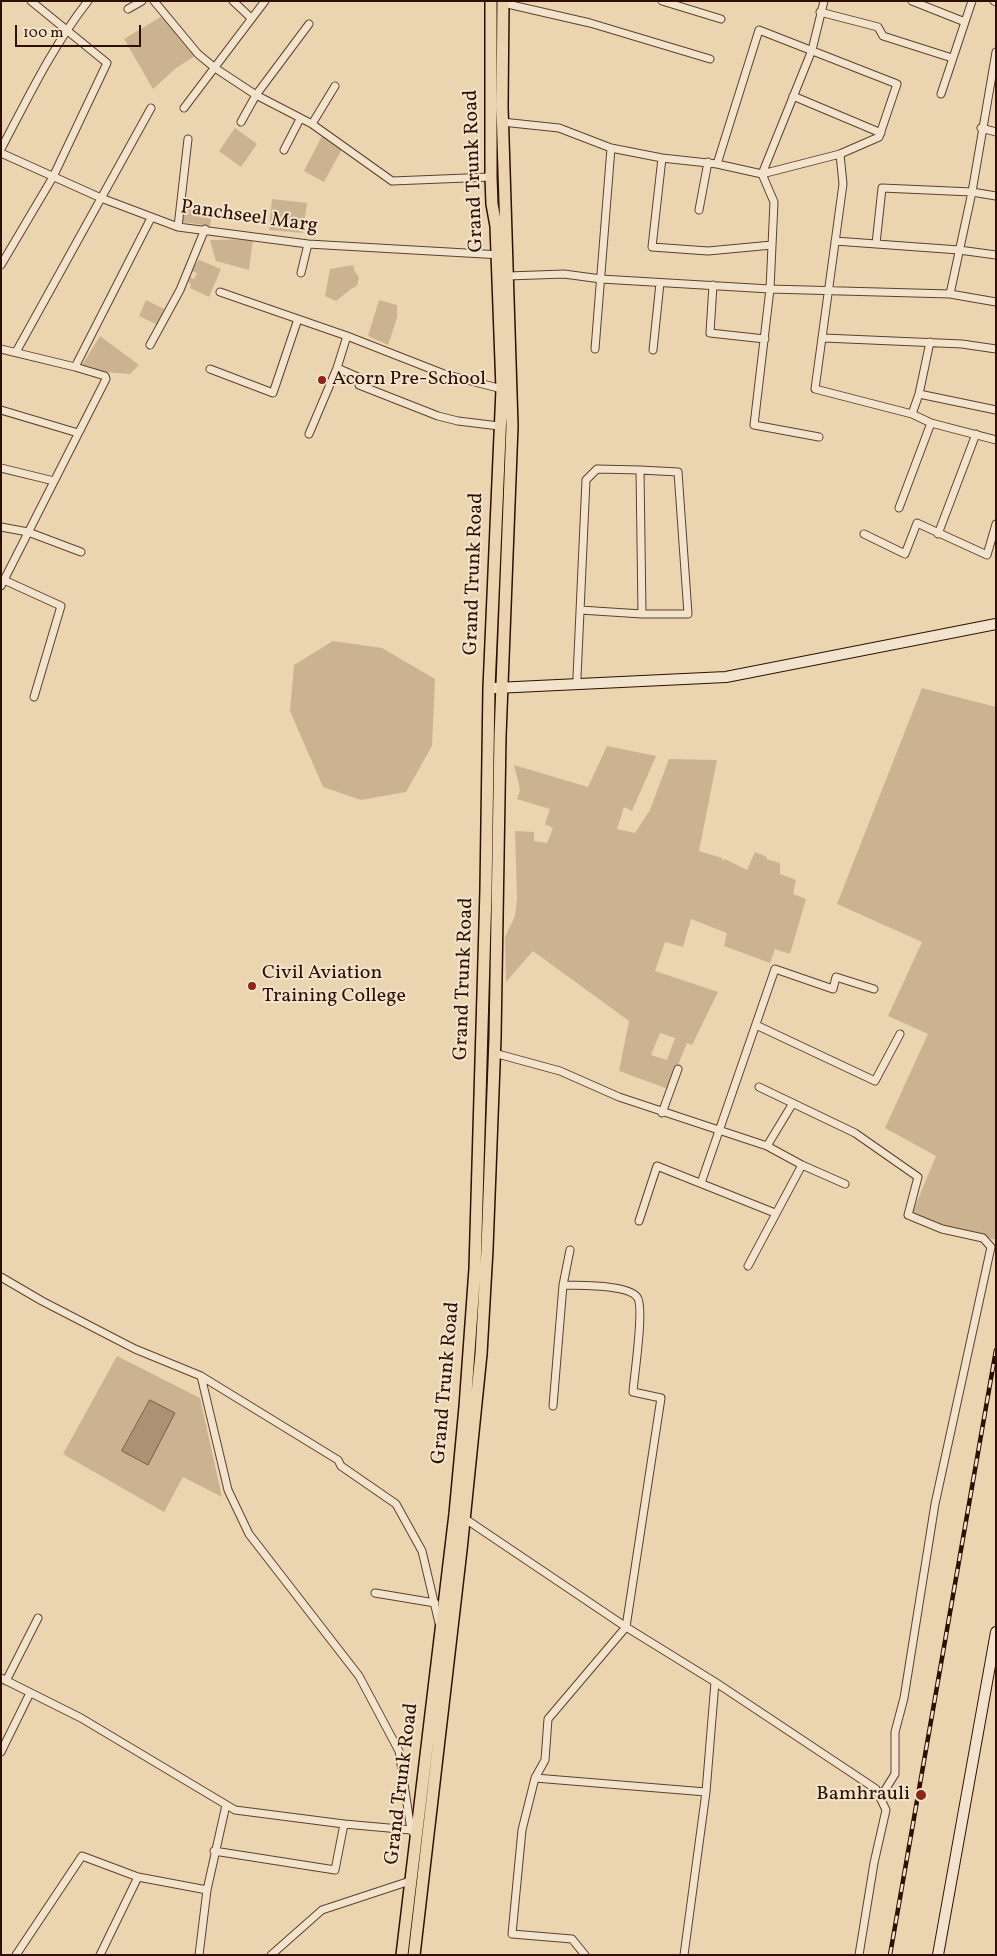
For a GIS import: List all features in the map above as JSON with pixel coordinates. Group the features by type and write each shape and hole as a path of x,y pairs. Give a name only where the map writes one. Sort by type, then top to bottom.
{"highway":[{"name":"Grand Trunk Road","path":"402,1955 413,1832 441,1636 464,1416 475,1269 486,890 489,688 502,389 502,122 499,2"},
{"name":"Grand Trunk Road","path":"414,1955 464,1518 481,1344 494,1053 502,687 512,426 508,276 501,255 492,204 491,177 499,2"}],"main road":[{"path":"489,688 726,677 996,624"},
{"path":"938,1955 996,1632"}],"street":[{"path":"1,265 53,177 107,63 31,1"},
{"path":"1,149 65,30 88,1"},
{"path":"128,9 142,1"},
{"path":"154,1 198,54 215,68 256,95 312,124 392,181 491,177"},
{"path":"233,1 251,18"},
{"path":"184,108 265,1"},
{"path":"662,1 721,19"},
{"path":"819,437 754,425 770,289 774,202 762,174 812,50 824,1"},
{"path":"912,1 965,22"},
{"path":"941,94 972,1"},
{"path":"499,2 590,23 710,59"},
{"path":"820,12 878,26 883,36 952,58"},
{"path":"241,122 256,95 310,24"},
{"path":"502,122 559,128 611,148 662,158 708,162 717,164 762,174 840,154 879,137 897,84 759,30 717,164"},
{"path":"950,294 972,192 981,128 996,52"},
{"path":"312,124 335,86"},
{"path":"793,96 881,133"},
{"path":"16,352 151,108"},
{"path":"284,150 300,119"},
{"path":"981,128 996,132"},
{"path":"178,227 188,139"},
{"path":"595,349 611,148"},
{"name":"Panchseel Marg","path":"1,153 101,198 178,227 205,229 308,244 501,255"},
{"path":"840,154 843,184 828,291 824,338 815,389 912,414 931,423 996,440"},
{"path":"662,158 652,247 708,251 772,245"},
{"path":"699,210 708,162"},
{"path":"876,244 882,188 972,192 996,196"},
{"path":"75,367 151,218"},
{"path":"150,345 180,290 205,229"},
{"path":"835,241 959,250 996,255"},
{"path":"301,273 308,244"},
{"path":"508,276 564,274 601,279 770,289 950,294 996,302"},
{"path":"653,350 660,283"},
{"path":"713,285 710,333 765,339"},
{"path":"220,292 347,336 444,374 502,389"},
{"path":"210,368 273,393 298,319"},
{"path":"309,434 337,368 347,336"},
{"path":"824,338 962,344 996,349"},
{"path":"912,414 919,394 930,342"},
{"path":"1,349 75,367 105,376 106,378 3,583 61,606 34,697"},
{"path":"337,368 360,378 359,385 438,416 458,421 499,426"},
{"path":"919,394 996,410"},
{"path":"1,410 78,433"},
{"path":"899,508 931,423"},
{"path":"938,534 976,434"},
{"path":"1,468 54,481"},
{"path":"577,684 580,610 586,480 597,469 678,472 688,614 642,614 580,610"},
{"path":"640,470 642,614"},
{"path":"864,534 905,554 917,523 987,555 996,524"},
{"path":"1,527 28,532 81,552"},
{"path":"700,1183 775,969 833,989 836,977 874,989"},
{"path":"756,1025 876,1081 900,1034"},
{"path":"494,1053 560,1071 619,1097 662,1113 717,1132 767,1146 802,1165 845,1184"},
{"path":"662,1113 678,1069"},
{"path":"759,1087 855,1133 918,1177 908,1216 942,1229 982,1238 991,1247 935,1504 904,1698 895,1732 895,1774 880,1798"},
{"path":"767,1146 793,1103"},
{"path":"748,1266 802,1165"},
{"path":"639,1221 657,1166 775,1214"},
{"path":"554,1406 563,1285 570,1250"},
{"path":"1,1277 42,1301 135,1349 201,1376 338,1460 341,1466 396,1504 422,1551 441,1636"},
{"path":"563,1285 623,1289 637,1296 641,1317 633,1392 661,1398 626,1627 548,1719 544,1760 534,1778 522,1830 512,1934 572,1939 585,1955"},
{"path":"38,1618 4,1680 81,1718 235,1810 413,1832 399,1751 359,1676 249,1534 228,1490 201,1376"},
{"path":"464,1518 626,1627 715,1682 876,1789 886,1810 874,1863 859,1955"},
{"path":"375,1593 435,1603"},
{"path":"684,1955 706,1792 715,1682"},
{"path":"1,1752 30,1693"},
{"path":"534,1778 706,1792"},
{"path":"199,1955 207,1890 214,1851 226,1804"},
{"path":"214,1851 334,1870 344,1824"},
{"path":"16,1955 82,1856 138,1877 207,1890"},
{"path":"100,1955 138,1877"},
{"path":"271,1955 322,1910 410,1881"}],"shaded area":[{"path":"164,15 198,54 176,68 153,89 124,39"},
{"path":"235,128 257,144 241,167 219,151"},
{"path":"322,136 342,149 324,182 304,171"},
{"path":"272,199 307,203 303,233 269,230"},
{"path":"184,203 213,207 210,226 182,222"},
{"path":"253,239 249,270 216,261 210,240"},
{"path":"199,260 221,269 209,297 190,288 191,284 188,282 190,277 194,279 197,273 191,271"},
{"path":"353,265 359,277 357,286 336,301 325,296 330,269"},
{"path":"146,300 168,311 160,326 139,316"},
{"path":"379,300 397,305 397,318 388,345 368,336"},
{"path":"100,336 139,365 130,374 79,370"},
{"path":"333,641 382,648 435,679 432,746 406,792 361,800 323,787 290,711 294,665"},
{"path":"922,688 996,707 996,1240 911,1216 936,1156 885,1128 928,1034 888,1016 922,942 837,904"},
{"path":"607,746 656,756 632,811 624,807 617,829 635,833 650,810 669,759 717,760 699,851 722,858 723,861 725,859 747,870 755,852 767,857 766,859 780,863 780,874 796,880 793,894 806,899 790,954 775,949 770,963 724,946 727,933 691,919 683,947 665,942 655,971 718,992 692,1045 687,1043 668,1089 619,1071 629,1021 533,951 506,982 505,937 515,916 517,899 515,831 534,832 534,841 547,843 553,828 545,824 550,809 517,799 520,790 514,765 588,787","holes":["660,1033 675,1038 667,1060 651,1055"]},
{"path":"117,1356 200,1398 222,1497 183,1477 164,1512 63,1454"},
{"path":"150,1400 175,1413 148,1465 122,1451"}],"railway":[{"path":"890,1955 996,1350"}],"place":[{"name":"Acorn Pre-School","path":"322,380"},
{"name":"Civil Aviation Training College","path":"252,986"},
{"name":"Bamhrauli","path":"921,1795"}]}
